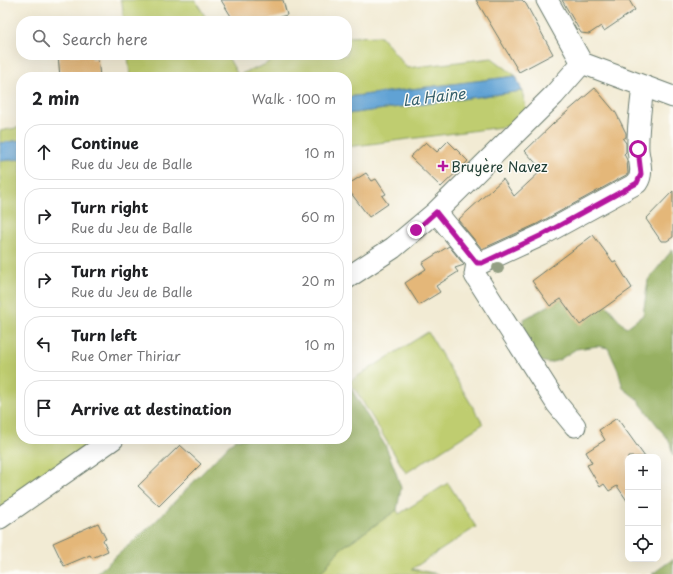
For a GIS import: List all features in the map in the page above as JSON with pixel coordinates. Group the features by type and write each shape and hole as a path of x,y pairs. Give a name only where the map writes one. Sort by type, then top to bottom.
{"street":[{"path":"547,0 582,64 673,97"},
{"path":"352,275 393,248 436,212 554,95 582,64"},
{"path":"477,263 482,263 542,235 637,183 641,174 638,145 639,118 643,86"},
{"path":"436,212 477,263 475,275 557,404 575,426"},
{"path":"0,518 106,444"}],"green space":[{"path":"120,0 195,0 205,16 123,16 122,3"},
{"path":"381,36 407,68 492,58 516,76 352,96 352,72 246,72 264,65 272,60 352,60 352,37"},
{"path":"128,60 230,60 236,72 130,72"},
{"path":"522,91 529,120 525,124 352,146 352,113"},
{"path":"16,128 16,141 0,143 0,131"},
{"path":"16,159 16,444 106,444 0,518 0,161"},
{"path":"673,249 673,456 670,442 637,399 623,388 618,370 608,348 598,346 576,349 559,360 549,363 529,359 518,342 524,319 585,286 602,300 626,328 643,315 648,280"},
{"path":"428,332 483,424 406,473 352,384 352,380"},
{"path":"352,390 386,447 401,488 397,510 340,549 320,574 96,574 154,523 230,444 352,444"},
{"path":"448,483 476,527 412,569 438,574 320,574 340,549 397,510 399,514"},
{"path":"673,559 673,574 652,574"}],"water":[{"name":"La Haine","path":"516,76 522,91 352,113 352,96"},
{"path":"16,141 16,159 0,161 0,143"}],"building":[{"path":"221,0 283,0 287,15 283,16 231,16"},
{"path":"476,0 522,0 526,4 553,54 519,72"},
{"path":"562,0 629,0 635,10 604,31 601,26 589,34 581,33"},
{"path":"58,60 98,60 99,72 60,72"},
{"path":"595,88 616,113 626,133 626,137 623,139 626,143 626,152 624,154 627,160 628,174 537,224 482,249 458,220 503,179 514,196 542,170 525,151 554,123"},
{"path":"448,141 468,161 441,187 410,157 426,142 437,152"},
{"path":"366,173 372,181 376,179 386,194 382,196 388,204 369,217 352,195 352,182"},
{"path":"673,191 673,237 667,241 661,241 646,219"},
{"path":"593,235 613,262 615,261 632,288 580,325 561,299 550,306 532,281"},
{"path":"449,246 464,265 455,268 458,272 436,286 440,292 419,305 405,283 426,269 422,263"},
{"path":"617,418 643,454 625,454 625,498 617,486 609,491 604,484 600,487 587,465 592,463 586,452 605,440 599,430"},
{"path":"180,445 201,464 159,506 138,486"},
{"path":"98,523 106,539 103,540 108,551 92,558 90,555 64,566 53,543"}],"place":[{"name":"Bruyère Navez","path":"443,166"}],"route":[{"path":"416,230 436,212 477,263 482,263 542,235 637,183 641,174 638,149"}]}
